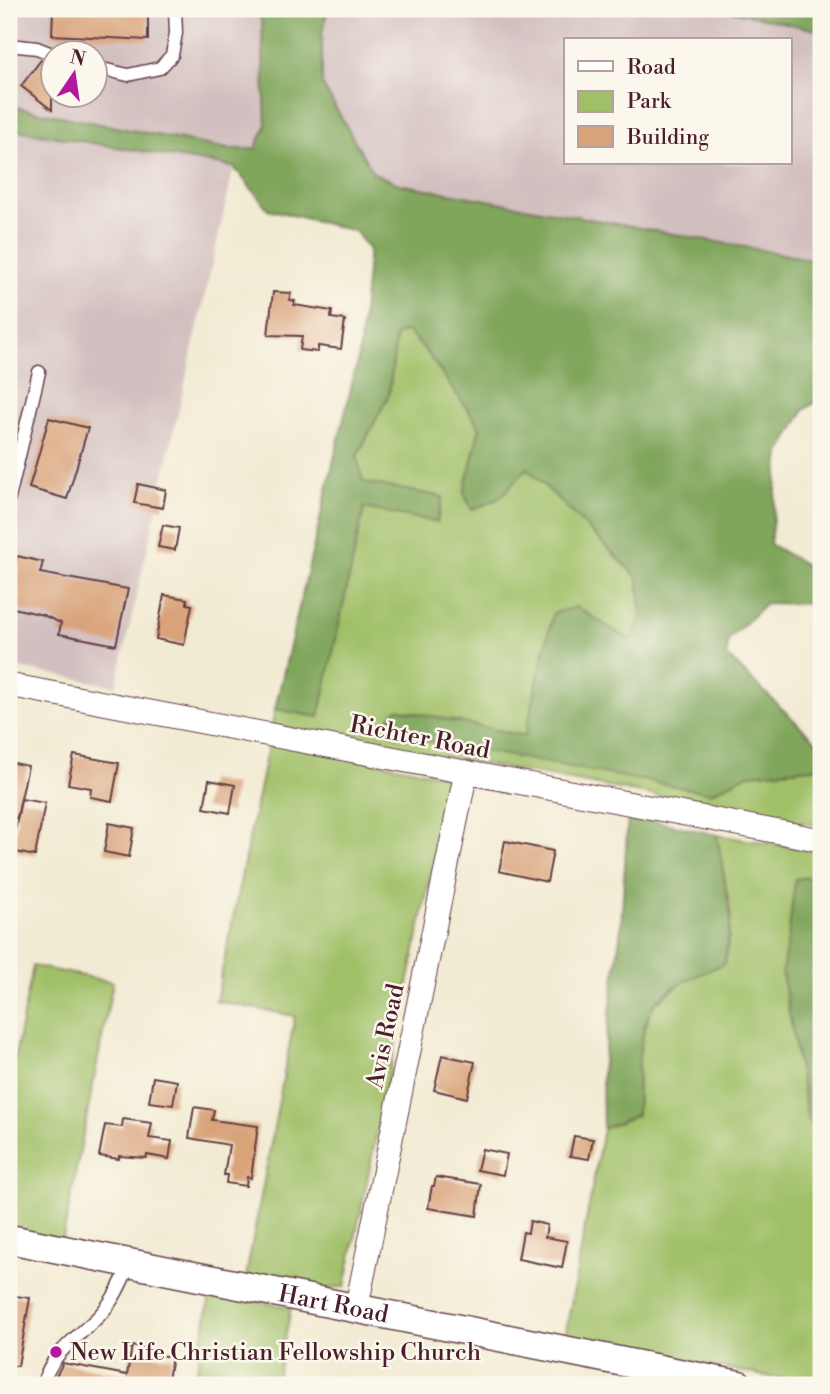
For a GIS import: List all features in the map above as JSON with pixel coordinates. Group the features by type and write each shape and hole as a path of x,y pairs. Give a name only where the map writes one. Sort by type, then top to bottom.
{"street":[{"name":"Richter Road","path":"9,685 821,840"},
{"name":"Avis Road","path":"356,1310 466,772"},
{"name":"Hart Road","path":"9,1239 739,1385"}],"lane":[{"path":"108,70 128,75 160,68 172,55 176,33 175,9"},
{"path":"9,45 38,48"},
{"path":"9,498 39,372"},
{"path":"43,1385 60,1351 99,1316 117,1293 129,1265"}],"shaded area":[{"path":"9,9 258,9 262,24 266,126 255,149 227,149 9,106"},
{"path":"328,9 723,9 821,31 821,261 399,184 373,173 322,84 322,32"},
{"path":"9,129 234,167 116,686 9,666"}],"green space":[{"path":"258,9 328,9 322,32 322,84 373,173 399,184 821,261 821,398 804,410 780,453 770,544 821,574 821,599 814,604 766,603 728,640 727,656 821,746 821,767 748,774 711,793 391,734 386,722 397,709 525,736 553,613 576,607 630,640 642,617 638,578 527,468 500,498 472,510 464,493 480,427 425,350 407,331 396,335 389,395 357,456 363,482 443,497 437,522 364,508 319,717 275,709 359,354 369,250 355,231 268,209 234,167 9,129 9,106 227,149 255,149 266,126 262,24"},
{"path":"723,9 821,9 821,31"},
{"path":"408,331 425,350 480,427 464,493 472,510 499,498 527,468 638,578 642,617 630,640 576,607 525,736 398,709 711,793 748,774 821,767 821,826 272,725 275,709 319,717 364,507 437,522 443,497 362,482 357,456 389,395 396,334"},
{"path":"269,741 451,777 345,1286 320,1290 246,1276 295,1016 216,1001"},
{"path":"628,815 717,835 731,918 725,963 674,988 652,1008 640,1046 637,1115 603,1129 602,1071 621,928"},
{"path":"717,835 821,852 821,875 795,879 782,972 808,1120 821,1133 821,1385 565,1337 603,1129 637,1114 639,1050 652,1006 686,980 725,963 731,918"},
{"path":"821,875 821,1133 808,1121 782,972 795,879"},
{"path":"33,966 113,982 62,1242 9,1231 9,1087"},
{"path":"211,1291 291,1308 276,1385 194,1385"}],"building":[{"path":"53,9 148,9 148,40 52,35"},
{"path":"38,64 38,99 21,86"},
{"path":"273,292 291,293 289,300 295,301 294,305 332,311 331,318 345,320 341,349 318,346 318,352 300,350 302,336 268,335"},
{"path":"49,418 88,428 67,499 29,488"},
{"path":"138,484 166,490 163,508 134,503"},
{"path":"163,525 179,528 175,550 158,547"},
{"path":"17,556 43,562 40,573 128,589 116,645 59,634 61,623 43,615 9,607 9,592"},
{"path":"164,595 187,599 187,604 192,605 184,645 156,639"},
{"path":"74,755 119,763 112,801 90,797 91,788 68,784"},
{"path":"9,762 28,766 17,818 9,817"},
{"path":"209,780 235,785 230,813 204,808"},
{"path":"21,799 45,803 35,856 11,851"},
{"path":"109,823 134,828 129,857 104,852"},
{"path":"505,841 553,851 547,882 499,871"},
{"path":"442,1055 475,1062 467,1098 434,1090"},
{"path":"153,1077 177,1081 173,1105 149,1102"},
{"path":"194,1107 214,1110 212,1120 258,1126 251,1178 247,1177 246,1186 226,1183 227,1175 224,1175 229,1145 189,1138"},
{"path":"123,1119 152,1123 149,1138 172,1141 169,1159 147,1155 146,1158 119,1156 119,1159 99,1156 105,1125 122,1127"},
{"path":"574,1136 593,1139 589,1159 570,1156"},
{"path":"482,1149 507,1154 503,1175 477,1170"},
{"path":"436,1177 481,1184 477,1216 428,1208"},
{"path":"530,1221 547,1225 545,1237 567,1241 562,1268 518,1259 523,1232 528,1233"},
{"path":"9,1295 30,1298 18,1366 9,1365"},
{"path":"132,1346 150,1350 150,1354 172,1357 167,1385 132,1382 131,1385 54,1385 63,1363 127,1375"}],"place":[{"name":"New Life Christian Fellowship Church","path":"56,1352"}]}
